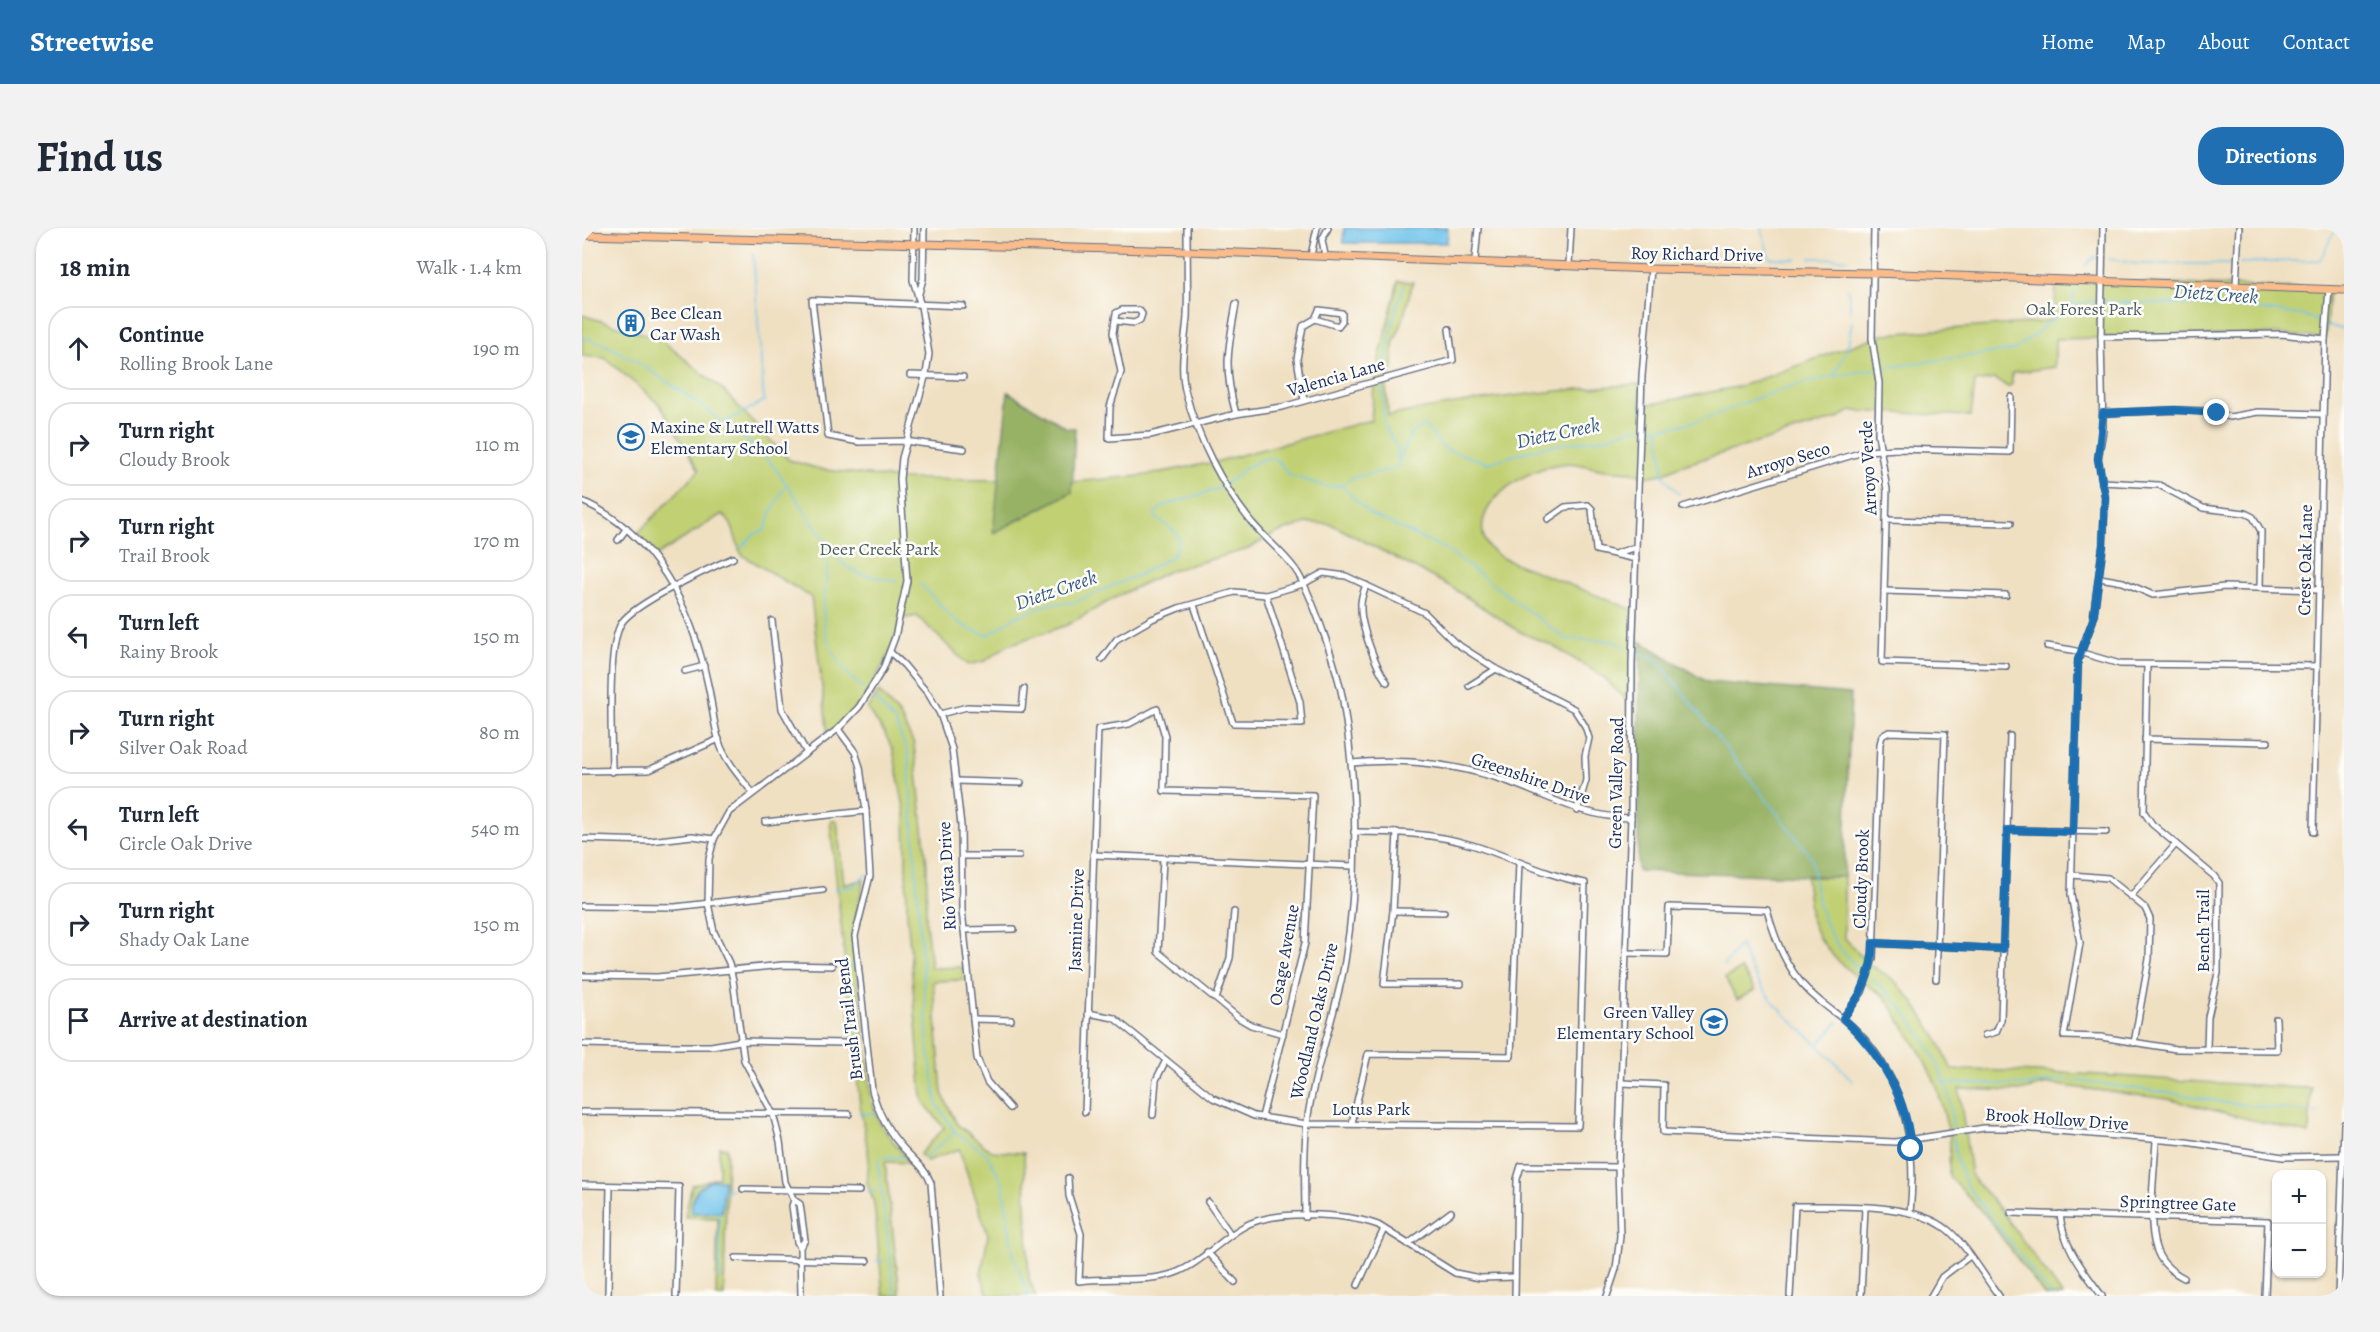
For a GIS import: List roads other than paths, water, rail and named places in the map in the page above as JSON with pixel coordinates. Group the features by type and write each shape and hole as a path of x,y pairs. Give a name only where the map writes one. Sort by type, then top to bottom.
{"main road":[{"name":"Roy Richard Drive","path":"582,235 1324,255 1651,269 1872,273 2344,290"}],"street":[{"path":"801,1296 800,1247 797,1242 792,1206 794,1200 783,1171 780,1142 773,1114 750,1073 740,1041 730,970 714,932 708,903 707,879 714,839 729,812 752,792 838,729 873,688 890,652 902,612 907,581 900,479 905,441 926,374 929,346 913,280 914,228"},
{"path":"918,297 923,279 924,228"},
{"name":"Woodland Oaks Drive","path":"1187,228 1183,373 1195,423 1236,500 1249,519 1296,570 1317,615 1341,693 1351,764 1353,866 1345,959 1307,1124 1305,1217"},
{"path":"1311,255 1317,228"},
{"path":"1324,255 1322,240 1328,228"},
{"path":"1475,260 1478,228"},
{"path":"1569,264 1571,228"},
{"name":"Arroyo Verde","path":"1874,228 1872,273 1874,358 1878,377 1880,450 1887,490 1882,662 2006,666"},
{"path":"2103,228 2101,310 2103,413 2098,459 2105,507 2100,578 2093,620 2081,653 2078,670 2071,895 2080,943 2064,1036 2101,1037 2176,1049 2277,1050 2276,1019"},
{"path":"2236,286 2239,228"},
{"name":"Green Valley Road","path":"1607,1296 1616,1269 1620,1236 1618,1167 1631,818 1640,413 1651,269"},
{"name":"Crest Oak Lane","path":"2313,832 2325,339 2329,289"},
{"path":"963,306 812,300 828,436 876,443 905,441 964,449"},
{"path":"1236,304 1226,367 1236,414"},
{"path":"1122,310 1139,310 1142,314 1140,320 1134,323 1115,321 1116,313 1122,310"},
{"path":"1304,400 1298,375 1299,343 1304,323 1315,319 1338,326 1342,321 1342,313 1333,310 1319,310 1315,319"},
{"name":"Valencia Lane","path":"1115,321 1113,333 1121,372 1110,407 1109,438 1150,435 1236,414 1282,407 1453,360 1449,329"},
{"path":"2101,337 2281,334 2325,339"},
{"path":"910,375 963,377"},
{"name":"Arroyo Seco","path":"1683,507 1693,502 1755,487 1866,451 2010,452 2011,397"},
{"path":"2103,413 2208,411 2230,417 2258,412 2323,414"},
{"path":"2102,482 2159,485 2203,508 2245,513 2253,517 2261,531 2260,588"},
{"path":"582,501 627,528 653,555 674,588 694,632 704,666 719,739 727,758 752,792"},
{"path":"1548,519 1566,507 1588,506 1592,509 1595,548 1599,551 1636,559"},
{"path":"1886,520 2011,523"},
{"path":"618,540 627,528"},
{"path":"1615,553 1636,547"},
{"path":"612,772 614,654 617,632 635,610 733,558"},
{"path":"1102,659 1111,644 1152,619 1235,592 1266,595 1303,585 1317,575 1330,573 1366,585 1425,613 1454,642 1496,669 1568,704 1585,726 1589,738 1585,756 1586,780 1578,811"},
{"path":"2100,578 2123,582 2153,595 2213,587 2319,590"},
{"path":"1366,585 1361,601 1361,614 1379,668 1387,682"},
{"path":"1884,591 2006,595"},
{"path":"1194,605 1233,723 1302,724 1300,702 1266,595"},
{"path":"771,621 782,709 790,729 807,753"},
{"path":"2047,646 2120,664 2147,666 2208,663 2317,666"},
{"name":"Rio Vista Drive","path":"890,652 918,680 940,714 952,749 963,856 964,930 980,1069 987,1082 1010,1108"},
{"path":"685,671 704,666"},
{"name":"Bench Trail","path":"2147,666 2144,812 2148,820 2214,876 2220,891 2218,983 2208,1017 2207,1048"},
{"path":"1469,686 1496,669"},
{"path":"940,714 968,707 1022,709 1024,689"},
{"name":"Jasmine Drive","path":"1085,1112 1098,729 1129,724 1157,708 1165,736 1164,791 1313,795"},
{"name":"Brush Trail Bend","path":"838,729 855,753 860,767 866,811 870,876 855,936 871,1083 877,1109 890,1132 924,1170 931,1183 940,1296"},
{"name":"Cloudy Brook","path":"1843,1018 1866,983 1873,958 1880,744 1886,734 1945,734 1938,946"},
{"path":"1985,1035 1996,1032 2001,1020 2010,735"},
{"path":"582,771 612,772 655,768 695,747 719,739"},
{"path":"2145,739 2268,742"},
{"name":"Greenshire Drive","path":"1351,764 1389,759 1459,769 1508,782 1578,811 1609,818 1631,818"},
{"path":"956,781 1021,783"},
{"name":"Osage Avenue","path":"1262,1117 1305,943 1313,795"},
{"path":"765,822 866,811"},
{"path":"2007,830 2106,832"},
{"path":"1352,1123 1368,1054 1511,1056 1520,863 1469,844 1418,833 1354,832"},
{"path":"1397,832 1393,912 1384,984 1461,984"},
{"path":"582,839 650,841 692,836 714,839"},
{"path":"2132,896 2176,844"},
{"path":"1093,855 1163,860 1353,866"},
{"path":"963,856 1019,856"},
{"path":"1163,860 1158,952 1251,1025 1283,1034"},
{"name":"Lotus Park","path":"1088,1012 1114,1018 1213,1098 1235,1109 1262,1117 1307,1124 1578,1126 1585,883 1555,877 1520,863"},
{"path":"2072,875 2104,877 2145,908 2151,929 2149,959 2134,1043"},
{"path":"582,906 653,908 824,890"},
{"path":"1626,953 1667,954 1670,907 1767,909 1777,943 1794,975 1869,1044 1891,1077 1903,1107 1910,1140 1910,1213"},
{"path":"1215,999 1230,958 1234,912"},
{"path":"1393,912 1443,912"},
{"path":"964,930 1014,929"},
{"path":"1873,943 2003,949"},
{"path":"1936,980 1938,946"},
{"path":"582,976 657,977 783,965 832,966"},
{"path":"973,1019 1011,1020"},
{"path":"582,1044 711,1046 740,1041 844,1043"},
{"path":"1153,1115 1156,1080 1166,1060"},
{"name":"Brook Hollow Drive","path":"1622,1083 1664,1085 1663,1132 1880,1142 1998,1127 2215,1146 2283,1157 2342,1156"},
{"path":"582,1112 849,1114"},
{"path":"2338,1296 2341,1269 2344,1124"},
{"path":"2156,1140 2153,1217 2157,1252 2173,1273 2184,1278"},
{"path":"1515,1296 1518,1179 1521,1166 1618,1167"},
{"path":"1068,1178 1069,1196 1081,1234 1078,1281 1172,1274 1248,1224 1266,1218 1305,1217 1346,1217 1367,1221 1384,1228 1447,1269 1467,1277 1515,1277"},
{"path":"582,1185 679,1187 676,1296"},
{"path":"608,1296 610,1186"},
{"path":"743,1189 859,1191"},
{"path":"1208,1202 1231,1235"},
{"path":"1790,1296 1795,1206 1864,1208 1910,1213 1928,1218 1949,1230 1999,1296"},
{"path":"1861,1296 1864,1208"},
{"path":"1408,1244 1451,1212"},
{"name":"Springtree Gate","path":"2011,1213 2268,1221 2265,1296"},
{"path":"2060,1214 2062,1230 2071,1252 2102,1296"},
{"path":"1358,1285 1384,1228"},
{"path":"1207,1252 1235,1281"},
{"path":"1930,1296 1942,1277 1970,1256"},
{"path":"736,1258 867,1261"}],"water":[{"path":"1344,228 1448,228 1447,243 1343,243"},
{"path":"712,1180 724,1180 722,1212 692,1213 692,1202 696,1192"}],"waterway":[{"path":"1761,228 1770,258 1796,259"},
{"path":"2240,263 2320,260 2336,228"},
{"path":"724,423 764,401 753,254"},
{"path":"2085,266 2094,257 2099,258"},
{"path":"1810,258 1848,259"},
{"path":"2108,259 2137,264 2235,264"},
{"path":"1383,373 1394,315 1404,285"},
{"path":"1848,288 1851,312"},
{"path":"2071,305 2075,291"},
{"name":"Dietz Creek","path":"1880,368 2015,350 2071,305 2092,301 2242,307 2305,316 2323,323"},
{"path":"1833,377 1847,350 1852,322"},
{"name":"Dietz Creek","path":"2328,325 2344,330"},
{"name":"Dietz Creek","path":"582,338 598,342 648,369 707,410 754,447 778,472 823,539 843,564 860,574 897,581"},
{"name":"Dietz Creek","path":"1643,428 1661,428 1696,421 1792,386 1875,369"},
{"path":"1382,386 1384,426 1397,447 1398,460"},
{"name":"Dietz Creek","path":"920,584 957,622 989,635 1013,618 1049,604 1072,603 1140,574 1169,558 1176,551 1179,539 1174,531 1156,518 1155,513 1163,506 1215,490 1233,479 1242,470 1263,459 1272,458 1279,462 1289,475 1327,487 1341,485 1354,477 1396,469 1410,435 1424,425 1445,449 1488,463 1542,447 1606,438 1638,428"},
{"path":"1659,429 1664,477 1679,494"},
{"path":"1341,485 1370,514 1447,550 1566,639 1612,641 1625,646"},
{"path":"741,548 754,534 765,530 772,510 785,486"},
{"path":"829,548 824,625 835,656 846,672 863,689"},
{"path":"1637,651 1658,661 1812,858 1816,892 1831,936 1851,962 1865,974"},
{"path":"875,699 895,722 908,752 928,1046 937,1104 955,1132 987,1154 1003,1183 1013,1255 1029,1296"},
{"path":"834,889 853,887 866,874"},
{"path":"1724,966 1740,944 1762,988 1853,1082"},
{"path":"843,966 855,966"},
{"path":"1872,979 1897,1003 1927,1044 1948,1091 1953,1128"},
{"path":"1820,1043 1838,1022"},
{"path":"850,1037 862,1029"},
{"path":"1944,1083 2027,1085 2064,1079 2185,1095 2220,1102 2319,1113"},
{"path":"859,1113 876,1114"},
{"path":"924,1158 955,1132"},
{"path":"1954,1137 1956,1158 1967,1186 2051,1296"},
{"path":"895,1296 878,1161 884,1157 906,1157"},
{"path":"724,1191 732,1189"},
{"path":"868,1191 875,1191"},
{"path":"719,1212 720,1280"},
{"path":"876,1261 884,1260"}],"place":[{"name":"Bee Clean Car Wash","path":"631,323"},
{"name":"Maxine & Lutrell Watts Elementary School","path":"631,437"},
{"name":"Green Valley Elementary School","path":"1714,1022"}],"park label":[{"name":"Oak Forest Park","path":"2084,309"},
{"name":"Deer Creek Park","path":"879,549"}]}
